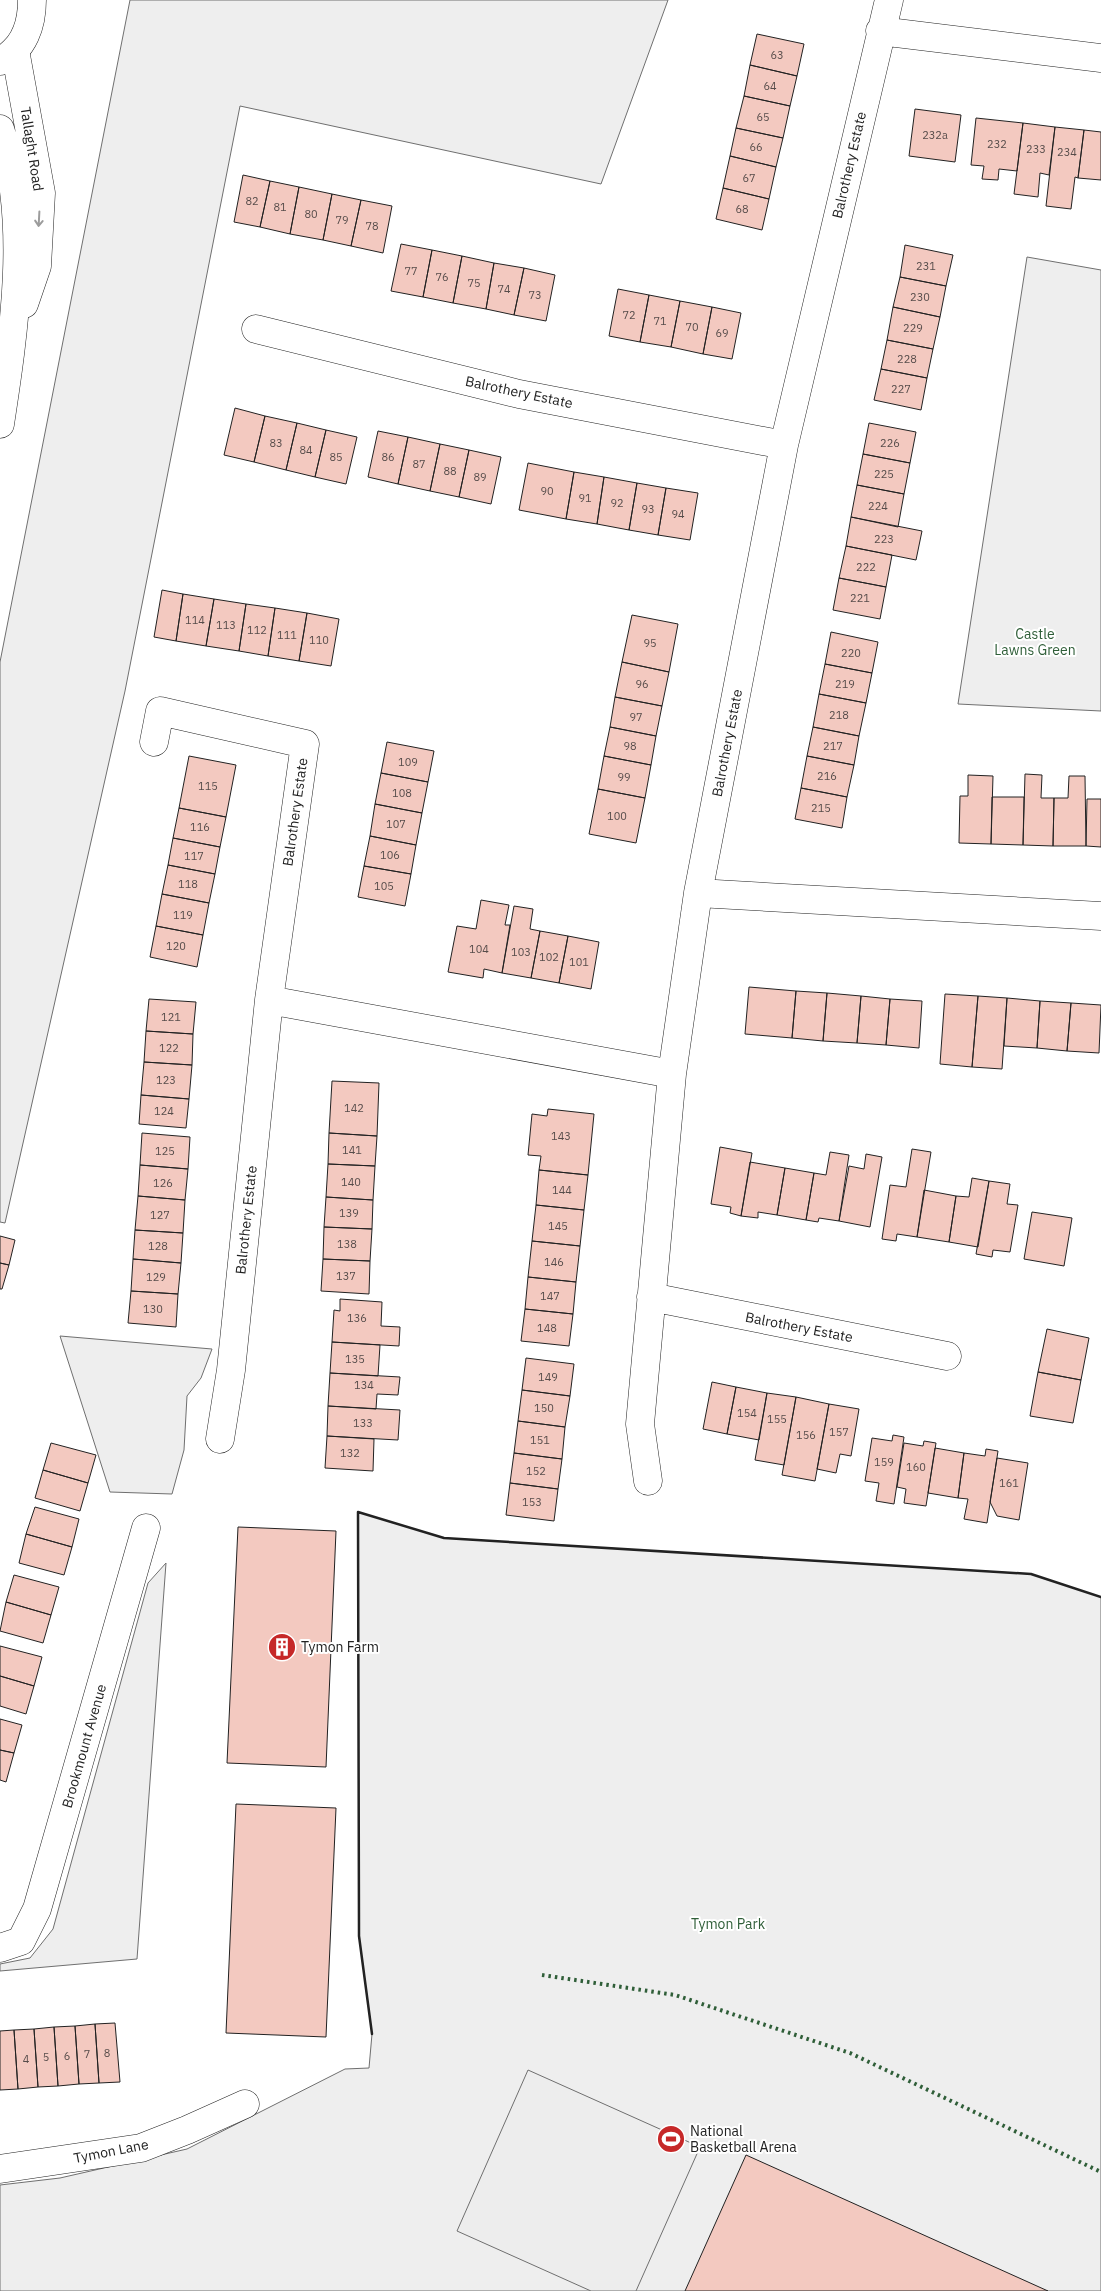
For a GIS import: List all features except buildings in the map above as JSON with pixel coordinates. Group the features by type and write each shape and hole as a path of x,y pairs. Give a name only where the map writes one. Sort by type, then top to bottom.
{"street":[{"path":"7,56 28,30 32,13 32,0"},
{"name":"Balrothery Estate","path":"648,1481 640,1424 672,1074 698,893 784,445 880,31 889,0"},
{"path":"880,31 1101,58"},
{"name":"Tallaght Road","path":"7,56 41,193 37,266 14,335"},
{"name":"Tallaght Road","path":"0,129 13,190 17,257 14,335 0,424"},
{"name":"Balrothery Estate","path":"256,329 519,394 784,445"},
{"name":"Balrothery Estate","path":"154,742 160,710 304,744 269,1000 231,1370 220,1439"},
{"path":"698,893 1101,916"},
{"path":"269,1000 672,1074"},
{"name":"Balrothery Estate","path":"651,1297 947,1356"},
{"name":"Brookmount Avenue","path":"0,1948 21,1941 37,1909 146,1528"},
{"name":"Tymon Lane","path":"0,2170 141,2148 245,2104"}],"green space":[{"path":"130,0 668,0 601,184 240,106 125,691 5,1223 0,1222 0,662"},
{"name":"Castle Lawns Green","path":"1027,257 1101,270 1101,711 958,704"},
{"path":"60,1336 212,1349 201,1378 187,1396 184,1450 172,1494 110,1492"},
{"name":"Tymon Park","path":"358,1512 444,1538 1031,1574 1101,1597 1101,2291 0,2291 0,2185 60,2178 187,2149 345,2069 369,2068 372,2034 359,1936"},
{"path":"166,1563 137,1959 0,1971 0,1964 30,1958 53,1929 148,1583"}],"shaded area":[{"path":"528,2070 700,2147 636,2291 591,2291 457,2231"}],"hedge":[{"path":"542,1975 675,1995 850,2053 1101,2172"}],"wall":[{"path":"372,2034 359,1936 358,1512 444,1538 1031,1574 1101,1597"}],"place":[{"name":"Tymon Farm","path":"282,1647"},
{"name":"National Basketball Arena","path":"671,2139"}]}
